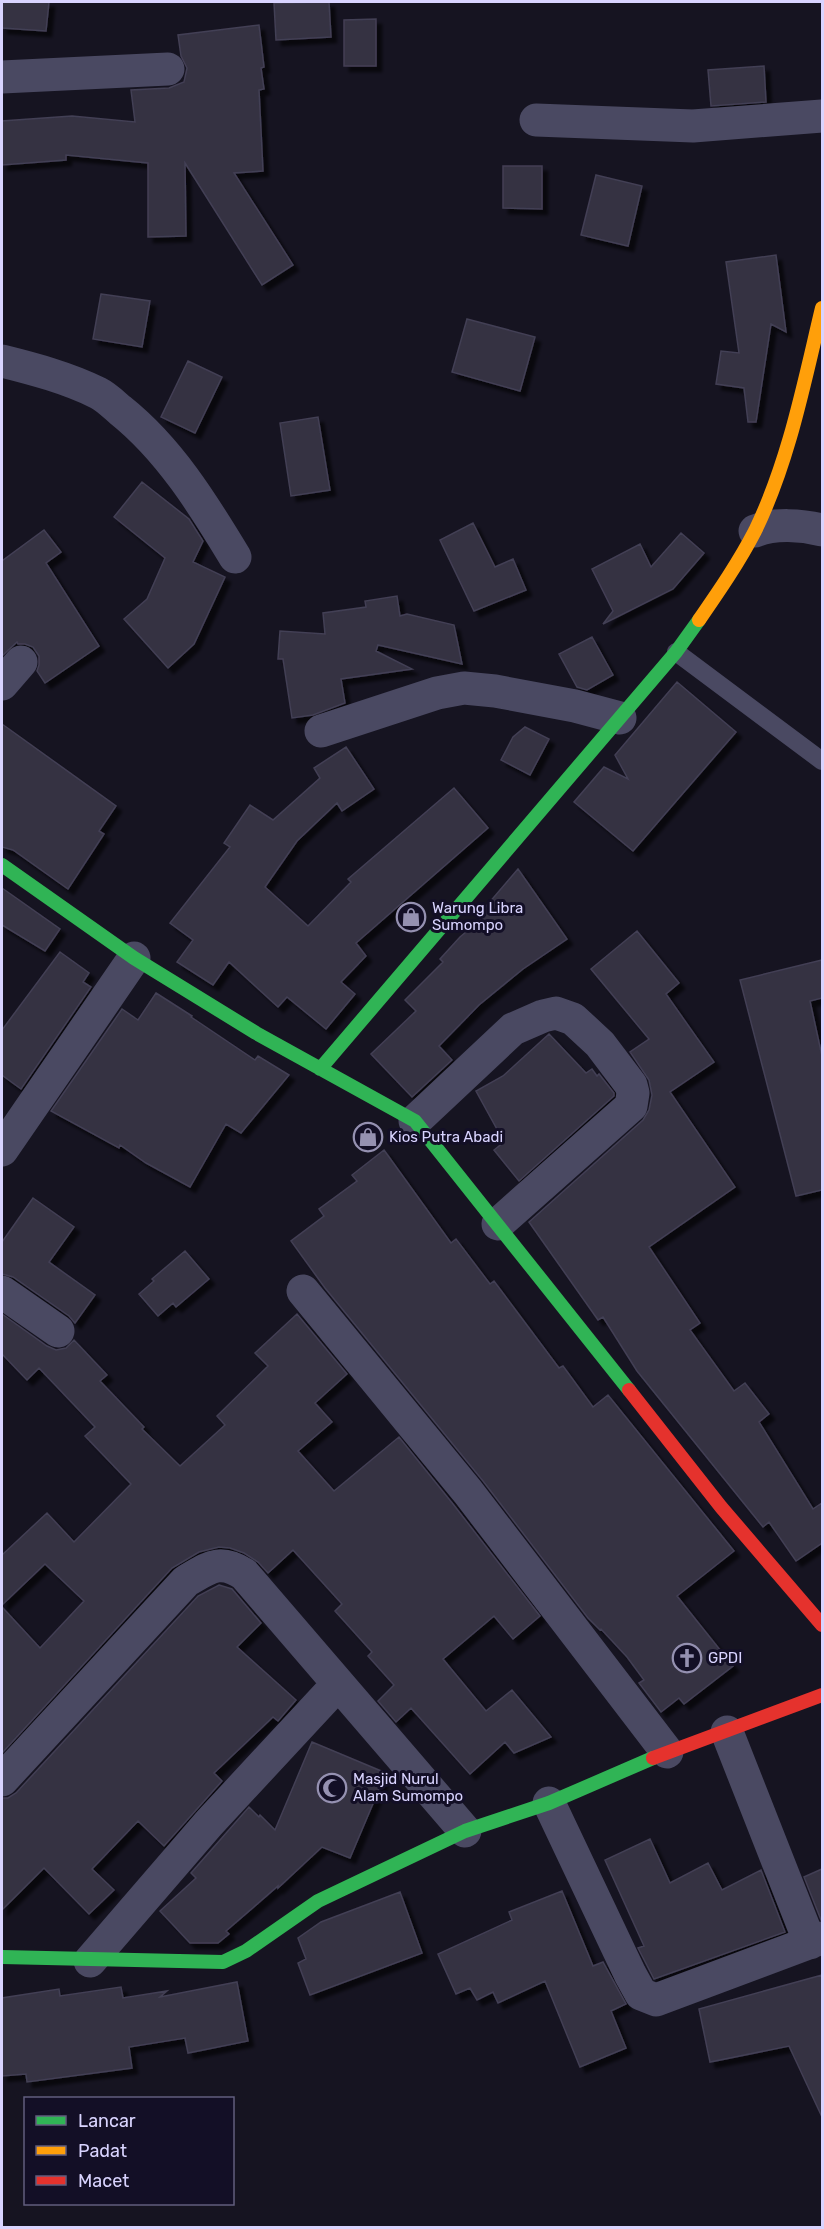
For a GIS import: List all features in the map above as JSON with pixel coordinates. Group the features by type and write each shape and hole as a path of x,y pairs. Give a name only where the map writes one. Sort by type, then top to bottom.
{"street":[{"path":"2,77 168,69"},
{"path":"536,120 693,126 822,116"},
{"path":"320,1069 676,652 719,591 755,531 776,482 822,308"},
{"path":"2,361 63,379 100,394 138,424 182,475 236,557"},
{"path":"755,531 767,526 811,527 822,530"},
{"path":"321,731 437,693 464,688 495,691 564,704 620,718"},
{"path":"2,866 134,958 256,1033 415,1120 721,1507 822,1624"},
{"path":"2,1150 134,958"},
{"path":"415,1120 513,1029 543,1016 556,1013 573,1018 600,1044 631,1085 633,1093 631,1106 498,1224"},
{"path":"303,1291 468,1492 667,1752"},
{"path":"2,1292 58,1331"},
{"path":"2,1780 186,1581 210,1567 223,1564 244,1574 465,1831"},
{"path":"90,1961 209,1823 338,1684"},
{"path":"2,1957 90,1961 223,1962 246,1951 318,1901 465,1831 549,1803 667,1752 727,1732 822,1695"},
{"path":"549,1803 641,1994 656,2000 816,1940 727,1732"}],"lane":[{"path":"676,652 822,761"}],"building":[{"path":"2,2 49,2 46,31 2,28"},
{"path":"329,2 331,37 276,40 274,3"},
{"path":"376,19 376,66 344,66 344,20"},
{"path":"259,25 264,67 261,68 264,89 259,90 263,171 234,173 293,265 262,285 185,163 186,236 148,237 148,163 66,155 66,160 2,165 2,121 72,116 135,122 131,90 169,88 184,82 187,68 181,56 178,35"},
{"path":"764,66 766,102 711,106 708,70"},
{"path":"503,166 542,166 542,209 503,208"},
{"path":"596,175 642,186 628,246 581,235"},
{"path":"776,255 786,332 771,324 756,422 748,422 744,388 716,384 721,351 739,353 726,262"},
{"path":"101,294 150,301 142,347 93,339"},
{"path":"467,319 535,337 520,391 452,372"},
{"path":"188,361 222,377 195,433 161,417"},
{"path":"318,417 330,490 291,496 280,423"},
{"path":"142,482 189,519 203,541 193,562 225,577 194,644 168,668 124,619 147,599 165,558 114,517"},
{"path":"473,523 495,567 513,559 526,590 474,611 440,540"},
{"path":"44,530 61,552 46,563 99,646 45,683 37,671 39,656 33,647 17,642 2,656 2,561"},
{"path":"681,533 704,553 673,589 603,624 613,611 592,569 640,544 651,567"},
{"path":"397,596 400,616 407,614 454,625 462,664 378,645 376,651 412,669 341,679 345,703 313,715 292,718 283,659 278,659 280,631 325,634 323,613 366,607 365,601"},
{"path":"592,637 613,675 587,690 577,687 559,654"},
{"path":"677,682 736,732 633,851 574,802 604,767 628,779 615,755"},
{"path":"2,724 116,806 99,831 104,834 68,889 13,850 2,847"},
{"path":"525,727 549,739 530,775 501,760 513,737"},
{"path":"346,747 374,789 342,811 337,803 297,841 265,887 308,926 351,882 348,879 454,788 488,828 356,943 366,956 341,982 355,994 326,1029 287,997 278,1007 229,962 213,985 177,962 193,940 170,923 230,847 224,843 250,805 273,820 320,778 314,768"},
{"path":"518,869 567,939 523,969 479,1005 439,1046 452,1060 412,1097 371,1054 416,1011 405,1000 443,962 440,959 460,937 485,916 482,911"},
{"path":"2,888 60,929 45,951 2,925"},
{"path":"637,931 679,983 666,994 714,1062 670,1092 735,1187 649,1247 700,1323 690,1330 734,1391 745,1383 769,1414 759,1422 813,1509 822,1503 822,1543 796,1561 769,1522 763,1527 637,1371 603,1317 598,1320 529,1222 643,1120 649,1110 652,1095 649,1080 630,1052 649,1039 591,969"},
{"path":"60,952 89,973 83,982 91,987 21,1089 2,1075 2,1030"},
{"path":"822,960 822,998 810,1001 822,1056 822,1190 796,1196 740,980"},
{"path":"156,993 255,1060 258,1056 289,1075 241,1133 226,1124 190,1187 146,1163 120,1145 119,1148 51,1111 122,1009 138,1020"},
{"path":"549,1034 586,1073 592,1069 597,1076 599,1074 614,1096 519,1181 494,1150 504,1142 476,1091 503,1076"},
{"path":"384,1150 451,1243 456,1239 490,1284 494,1281 559,1368 563,1366 593,1407 608,1395 734,1551 677,1596 733,1666 684,1704 679,1698 661,1712 639,1683 644,1680 627,1657 588,1618 483,1481 325,1288 291,1241 324,1216 319,1209 357,1181 352,1175"},
{"path":"33,1198 74,1227 49,1262 95,1295 75,1323 69,1316 13,1277 2,1274 2,1242"},
{"path":"185,1251 209,1279 176,1307 173,1303 158,1316 139,1294 154,1281 152,1279"},
{"path":"2,1314 56,1350 66,1348 74,1340 107,1375 100,1381 144,1427 142,1429 180,1466 225,1425 217,1416 268,1366 255,1353 297,1314 347,1374 315,1403 332,1422 298,1451 334,1491 399,1437 540,1616 513,1639 494,1616 443,1659 486,1711 512,1690 551,1737 514,1753 505,1742 470,1774 411,1708 396,1722 378,1701 394,1685 368,1656 372,1652 335,1611 342,1604 293,1550 268,1573 258,1562 244,1553 219,1547 199,1552 172,1568 2,1753 2,1607 40,1648 84,1601 45,1564 2,1605 2,1555 47,1513 74,1542 131,1484 85,1436 95,1427 39,1368 27,1380 2,1354"},
{"path":"219,1585 232,1589 261,1623 237,1647 296,1700 278,1721 273,1717 214,1773 222,1781 164,1846 138,1821 92,1869 114,1890 89,1914 44,1868 2,1910 2,1798 8,1798 16,1793 198,1596"},
{"path":"312,1742 386,1773 350,1858 322,1847 278,1888 278,1886 226,1931 229,1934 218,1943 190,1943 160,1911 196,1878 191,1873 249,1807 275,1830"},
{"path":"650,1839 670,1883 708,1863 722,1890 761,1870 785,1932 654,1979 638,1948 644,1946 605,1860"},
{"path":"822,1869 822,1919 821,1920 804,1877"},
{"path":"562,1891 593,1966 603,1962 626,2004 611,2011 626,2048 580,2067 545,1981 498,2003 493,1992 477,2000 470,1988 456,1994 438,1954 512,1920 509,1912"},
{"path":"400,1892 422,1953 310,1995 298,1963 306,1959 298,1938 321,1922"},
{"path":"822,1975 822,2117 789,2046 710,2062 699,2009"},
{"path":"237,1982 248,2041 188,2053 185,2038 129,2047 132,2068 27,2082 26,2074 2,2076 2,1998 59,1989 60,1996 121,1987 123,1998 167,1991 160,1997"}],"traffic: fast":[{"path":"320,1069 676,652 699,620"},
{"path":"2,865 134,958 256,1033 415,1121 629,1390"},
{"path":"2,1957 223,1962 246,1951 318,1901 465,1831 549,1803 653,1758"}],"traffic: slow":[{"path":"699,620 742,554 767,504 795,421 822,308"}],"traffic: jam":[{"path":"629,1390 721,1507 822,1625"},
{"path":"653,1758 822,1695"}],"place":[{"name":"Warung Libra Sumompo","path":"411,917"},
{"name":"Kios Putra Abadi","path":"368,1137"},
{"name":"GPDI","path":"687,1658"},
{"name":"Masjid Nurul Alam Sumompo","path":"332,1788"}]}
